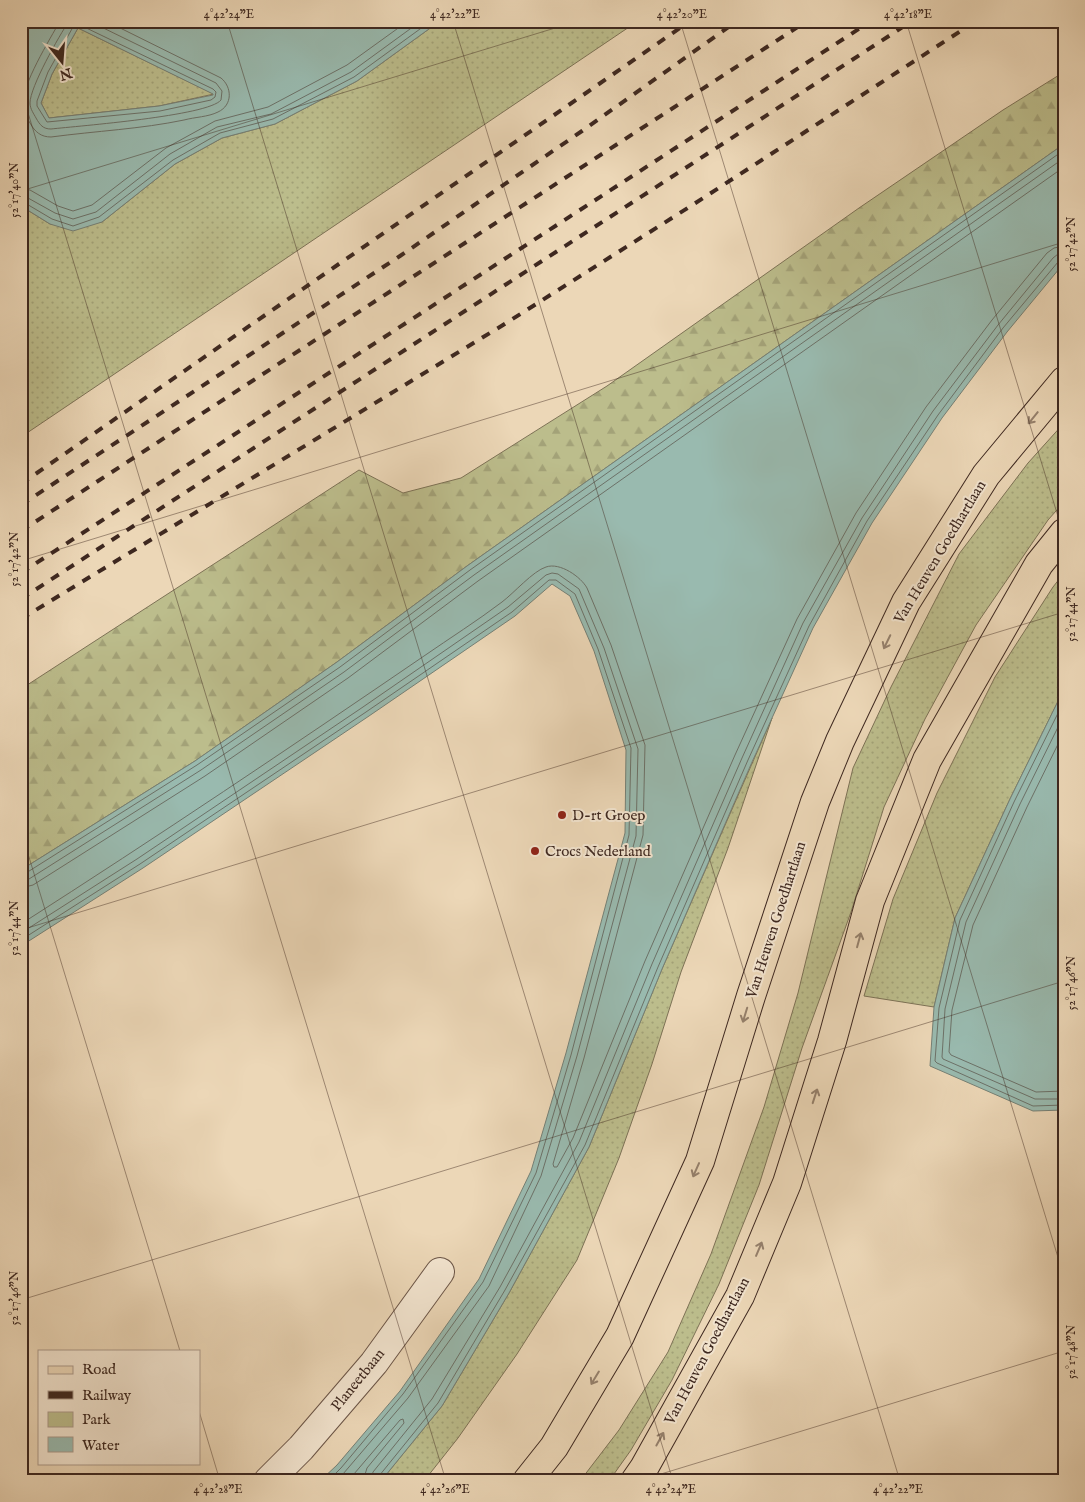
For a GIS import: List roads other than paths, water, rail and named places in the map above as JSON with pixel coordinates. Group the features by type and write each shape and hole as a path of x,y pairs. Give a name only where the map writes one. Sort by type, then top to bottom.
{"main road":[{"name":"Van Heuven Goedhartlaan","path":"527,1481 554,1447 620,1336 700,1161 751,996 815,802 840,741 906,602 986,475 1064,381"},
{"name":"Van Heuven Goedhartlaan","path":"635,1481 740,1296 787,1184 832,1040 870,901 927,760 1039,564 1064,532"}],"street":[{"name":"Planeetbaan","path":"268,1481 301,1448 374,1363 440,1272"}],"water":[{"path":"26,21 440,21 357,81 275,124 222,138 175,164 102,222 73,231 50,224 21,206 21,31","holes":["78,28 213,94 159,106 49,118 41,103 52,74"]},
{"path":"1064,144 1064,263 1007,332 942,418 872,523 813,628 752,762 662,969 589,1147 509,1293 442,1406 381,1481 320,1481 337,1465 400,1391 479,1279 531,1171 566,1053 625,833 626,750 594,651 570,596 552,584 515,616 369,716 143,868 21,946 21,870 195,761 337,662 467,566"},
{"path":"1064,689 1064,1110 1033,1111 930,1066 934,1007 955,918"}],"railway":[{"path":"21,484 690,21"},
{"path":"21,505 400,256 582,131 737,21"},
{"path":"21,531 807,21"},
{"path":"21,573 871,21"},
{"path":"21,599 912,21"},
{"path":"21,619 503,325 976,21"}],"place":[{"name":"D-rt Groep","path":"562,815"},
{"name":"Crocs Nederland","path":"535,851"}]}
